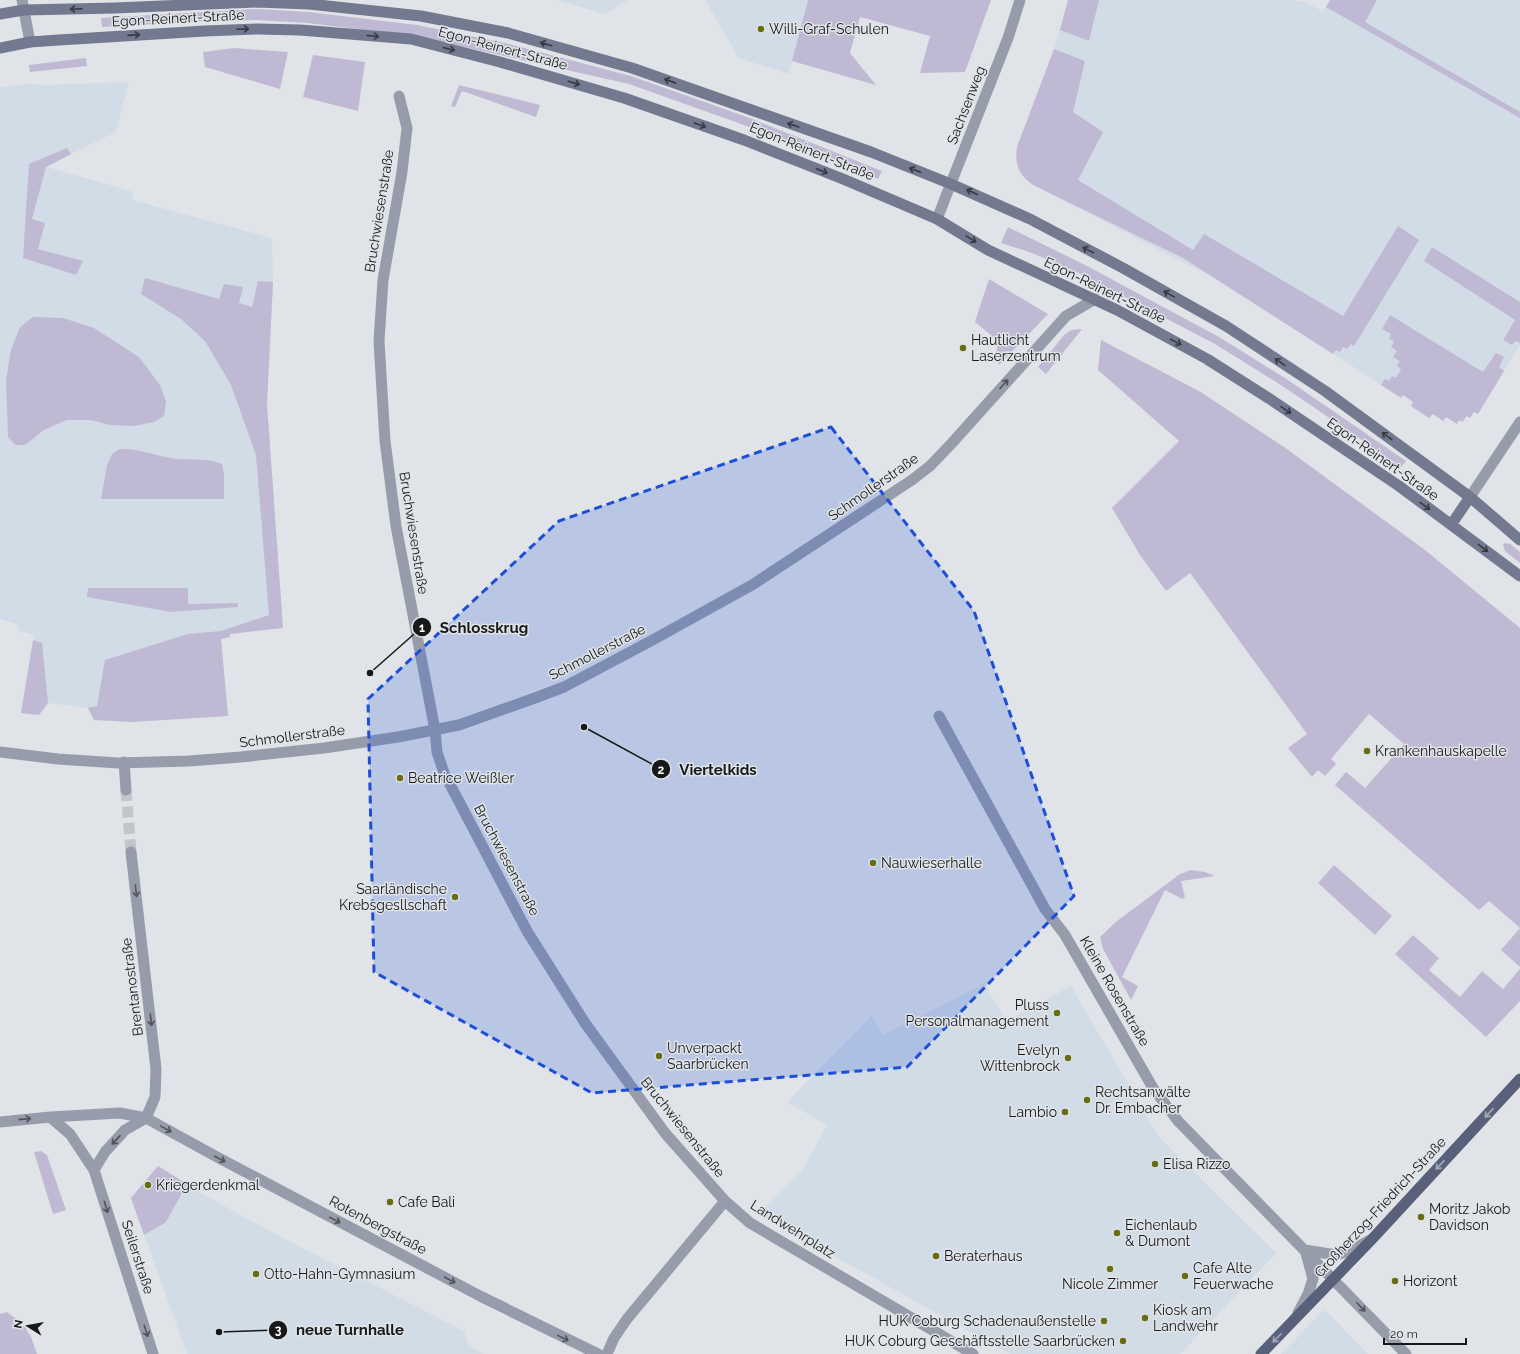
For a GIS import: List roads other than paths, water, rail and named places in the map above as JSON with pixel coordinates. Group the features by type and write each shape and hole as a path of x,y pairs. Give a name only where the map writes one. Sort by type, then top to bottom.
{"main road":[{"name":"Egon-Reinert-Straße","path":"0,14 23,5 115,8 258,2 309,4 420,16 508,33 632,68 871,152 951,184 1030,219 1226,326 1325,391 1470,497 1520,540"},
{"name":"Egon-Reinert-Straße","path":"0,48 30,42 204,31 256,29 300,30 411,39 500,62 624,98 744,140 937,219 988,250 1095,300 1207,359 1270,399 1399,486 1520,576"},
{"path":"1451,525 1470,497"},
{"name":"Großherzog-Friedrich-Straße","path":"1261,1354 1334,1280 1520,1079"}],"street":[{"name":"Sachsenweg","path":"937,219 1008,38 1020,0"},
{"path":"23,5 30,42"},
{"name":"Bruchwiesenstraße","path":"398,96 408,128 402,172 383,280 379,341 385,441 396,526 435,730 437,752 444,773 527,931 570,1000 611,1061 664,1133 725,1202"},
{"name":"Schmollerstraße","path":"0,752 58,759 124,762 189,761 241,757 324,748 435,730 459,725 535,698 564,686 649,642 752,585 912,480 935,460 1066,316 1095,300"},
{"path":"1470,497 1520,422"},
{"name":"Kleine Rosenstraße","path":"939,716 1045,909 1066,935 1153,1088 1178,1121 1190,1134 1406,1354"},
{"path":"124,762 126,790"},
{"name":"Brentanostraße","path":"131,852 156,1069 155,1097 146,1118"},
{"name":"Rotenbergstraße","path":"0,1122 50,1116 120,1113 146,1118 480,1296 598,1354"},
{"path":"50,1116 70,1134 94,1170 105,1152 125,1130 146,1118"},
{"name":"Seilerstraße","path":"94,1170 153,1354"},
{"path":"608,1354 614,1338 627,1318 725,1202"},
{"name":"Landwehrplatz","path":"725,1202 750,1223 973,1354"},
{"path":"1305,1250 1336,1255 1350,1251 1374,1237"},
{"name":"Kleine Rosenstraße","path":"1295,1319 1308,1294 1313,1280 1305,1250"}],"tunnel":[{"path":"126,790 131,852"}],"place":[{"name":"Willi-Graf-Schulen","path":"761,29"},
{"name":"Hautlicht Laserzentrum","path":"963,348"},
{"name":"Schlosskrug","path":"370,673"},
{"name":"Viertelkids","path":"584,727"},
{"name":"Krankenhauskapelle","path":"1367,751"},
{"name":"Beatrice Weißler","path":"400,778"},
{"name":"Nauwieserhalle","path":"873,863"},
{"name":"Saarländische Krebsgesllschaft","path":"455,897"},
{"name":"Pluss Personalmanagement","path":"1057,1013"},
{"name":"Unverpackt Saarbrücken","path":"659,1056"},
{"name":"Evelyn Wittenbrock","path":"1068,1058"},
{"name":"Rechtsanwälte Dr. Embacher","path":"1087,1100"},
{"name":"Lambio","path":"1065,1112"},
{"name":"Elisa Rizzo","path":"1155,1164"},
{"name":"Kriegerdenkmal","path":"148,1185"},
{"name":"Cafe Bali","path":"390,1202"},
{"name":"Moritz Jakob Davidson","path":"1421,1217"},
{"name":"Eichenlaub & Dumont","path":"1117,1233"},
{"name":"Beraterhaus","path":"936,1256"},
{"name":"Nicole Zimmer","path":"1110,1269"},
{"name":"Otto-Hahn-Gymnasium","path":"256,1274"},
{"name":"Cafe Alte Feuerwache","path":"1185,1276"},
{"name":"Horizont","path":"1395,1281"},
{"name":"Kiosk am Landwehr","path":"1145,1318"},
{"name":"HUK Coburg Schadenaußenstelle","path":"1104,1321"},
{"name":"neue Turnhalle","path":"219,1332"},
{"name":"HUK Coburg Geschäftsstelle Saarbrücken","path":"1123,1341"}]}
